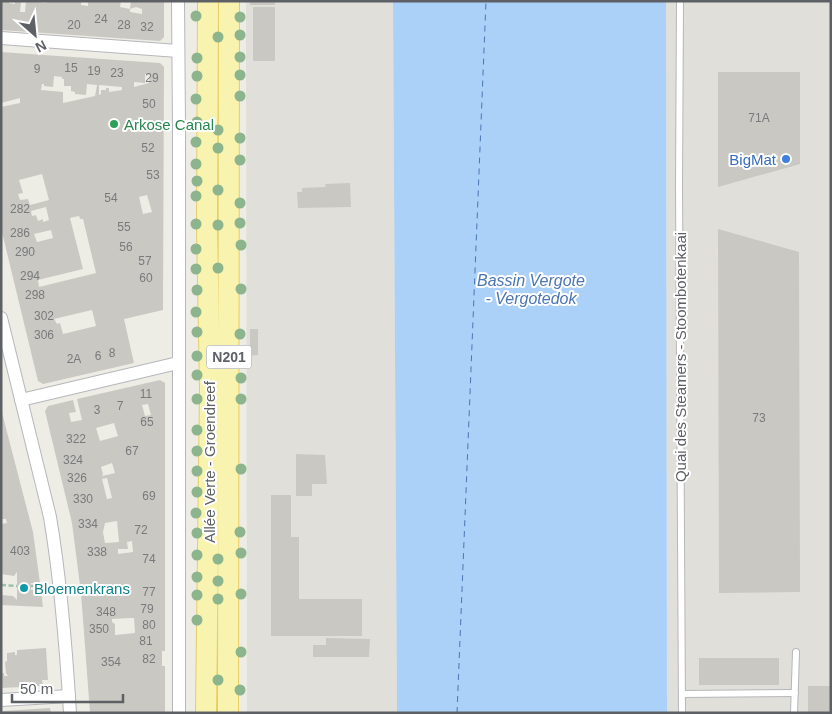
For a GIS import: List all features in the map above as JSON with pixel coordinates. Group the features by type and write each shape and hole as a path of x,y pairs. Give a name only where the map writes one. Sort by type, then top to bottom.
{"main road":[{"name":"Allée Verte - Groendreef","path":"206,713 210,390 207,226 208,1"},
{"name":"Allée Verte - Groendreef","path":"228,713 229,1"}],"street":[{"name":"Allée Verte - Groendreef","path":"178,1 179,713"},
{"path":"1,38 178,51"},
{"path":"1,318 50,517 65,626 70,713"},
{"path":"21,400 178,363"},
{"path":"1,700 69,696"}],"lane":[{"name":"Quai des Steamers - Stoombotenkaai","path":"680,1 679,185 682,713"},
{"path":"794,713 796,652"},
{"path":"682,694 795,693"}],"path":[{"path":"1,585 17,586"}],"shaded area":[{"path":"246,1 393,1 397,713 247,713"},
{"path":"666,1 831,1 831,713 667,713"}],"water":[{"name":"Bassin Vergote - Vergotedok","path":"393,1 666,1 667,713 397,713"}],"building":[{"path":"1,1 9,1 9,3 15,4 15,1 21,1 20,12 25,12 26,1 47,3 47,1 81,1 81,5 88,6 88,1 121,1 120,7 130,9 131,1 164,1 164,37 160,41 1,30","holes":["136,7 142,9 142,14 130,12 130,9"]},
{"path":"250,1 275,1 275,5 250,5"},
{"path":"253,7 275,7 275,61 253,61"},
{"path":"1,52 160,63 164,67 163,310 124,319 134,363 43,384 38,381 1,228 1,107 20,103 20,98 1,103","holes":["145,74 150,75 149,83 134,87 134,82 145,83","54,76 62,77 64,79 64,86 71,86 71,91 75,92 75,94 86,95 87,84 97,85 95,96 63,103 63,92 41,90 42,84 53,87","99,85 122,87 122,90 109,92 109,88 106,88 106,90 101,90 99,95","42,174 49,200 30,205 28,199 20,200 18,194 23,193 19,180","147,195 152,212 143,214 139,197","46,207 49,220 43,222 43,219 38,221 36,215 32,216 31,211","79,216 80,219 83,219 96,273 39,287 38,280 83,269 70,218","51,230 53,238 37,242 34,234","92,310 96,326 63,334 60,323 57,324 54,319"]},
{"path":"718,72 800,72 800,164 718,187"},
{"path":"350,183 351,207 298,208 297,192 302,192 302,188 326,187 325,184"},
{"path":"718,229 799,252 800,592 719,593"},
{"path":"250,329 258,329 258,355 250,356"},
{"path":"160,380 165,383 165,651 162,651 162,666 165,666 165,713 90,713 81,593 72,523 45,411 48,406 73,400 76,412 69,413 71,422 82,420 77,399","holes":["148,404 151,415 145,416 142,405","114,423 118,436 100,441 96,428","112,463 115,473 102,476 101,467","107,478 112,498 107,499 102,479","117,521 119,542 105,543 103,532 105,523","132,541 133,552 118,554 118,549 128,549 127,542","134,618 135,633 115,635 115,624 112,622 112,619"]},
{"path":"1,409 33,532 40,583 31,583 31,590 41,591 43,607 1,605 1,595 13,596 17,600 17,572 14,576 1,574 1,524 7,523 6,519 1,519"},
{"path":"296,454 325,455 327,484 312,484 312,496 296,496"},
{"path":"271,495 291,495 291,537 299,537 299,599 362,599 362,636 271,636"},
{"path":"326,638 370,639 369,657 313,657 313,645 326,645"},
{"path":"46,648 48,680 42,680 43,686 1,688 1,673 4,673 4,676 8,676 5,662 7,661 7,653 15,652 15,655 17,655 17,650"},
{"path":"699,658 779,658 779,685 699,685"},
{"path":"808,686 831,686 831,713 808,713"},
{"path":"50,708 51,713 4,713 3,711"}],"ferry route":[{"path":"457,713 486,1"}],"place":[{"name":"Arkose Canal","path":"114,124"},
{"name":"BigMat","path":"786,159"},
{"name":"Bloemenkrans","path":"24,588"}]}
